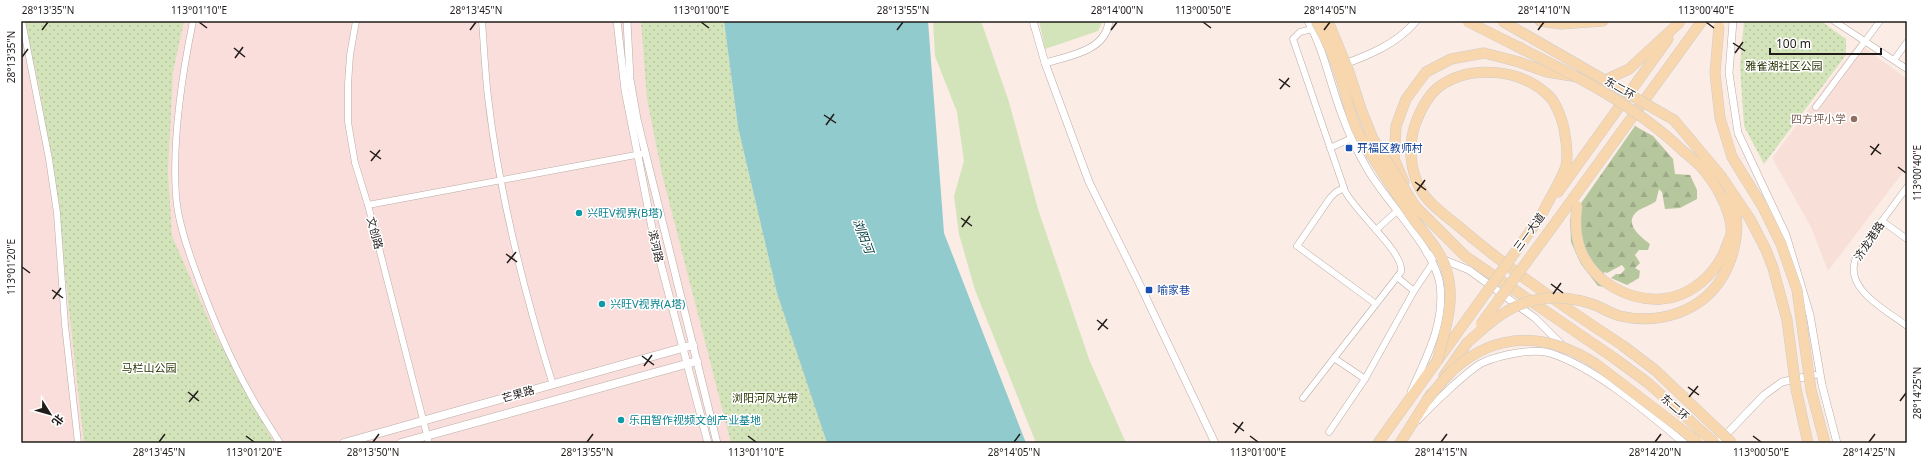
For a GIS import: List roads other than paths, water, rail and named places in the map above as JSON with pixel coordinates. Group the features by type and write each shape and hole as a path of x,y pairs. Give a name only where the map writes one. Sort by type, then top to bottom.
{"highway":[{"path":"1328,21 1349,72 1373,139 1415,206"},
{"path":"1467,21 1598,88 1664,133 1706,172 1725,204 1731,233 1722,258 1705,281 1686,292 1662,299 1636,298 1614,288 1596,274 1581,251 1575,225 1577,206 1607,152"},
{"name":"东二环","path":"1502,21 1674,120 1721,176"},
{"path":"1540,21 1560,24 1603,21"},
{"name":"三一大道","path":"1400,443 1427,400 1467,343 1702,21"},
{"path":"1415,206 1394,159 1396,126 1406,99 1426,72 1451,59 1484,53 1519,62 1547,72 1603,81 1629,69 1680,22"},
{"name":"三一大道","path":"1378,443 1680,22"},
{"path":"1719,24 1715,73 1720,118 1732,157 1763,207 1781,244 1797,290 1811,390 1825,443"},
{"path":"1314,25 1326,38 1342,82 1348,109 1359,133 1413,218 1436,249 1448,272 1450,304 1447,325 1437,362"},
{"path":"1541,216 1566,167 1568,150 1564,123 1549,96 1523,78 1494,71 1464,74 1440,86 1421,108 1412,134 1411,166 1421,191 1431,203 1483,247 1655,370 1732,443"},
{"path":"1467,343 1494,318 1520,304 1535,300 1576,300 1590,303 1618,315 1647,319 1681,312 1693,307 1719,283 1733,253 1736,230 1736,214 1721,176"},
{"path":"1721,176 1750,219 1766,250 1773,268 1787,320 1796,389 1808,443"},
{"name":"东二环","path":"1415,206 1465,256 1648,383 1716,443"},
{"path":"1427,400 1453,370 1477,352 1494,344 1509,341 1544,341 1582,354 1698,442"}],"main road":[{"name":"芒果路","path":"344,443 693,346"},
{"name":"芒果路","path":"401,443 428,439 697,362"}],"street":[{"path":"22,21 49,159 56,205 65,325 78,443"},
{"path":"193,21 183,83 176,169 176,197 182,227 191,259 216,325 250,394 280,443"},
{"name":"文创路","path":"356,21 350,55 348,84 348,122 355,163 368,205 428,439"},
{"path":"482,21 488,97 501,180 526,289 553,385"},
{"name":"滨河路","path":"617,21 625,90 654,238 708,443"},
{"name":"滨河路","path":"627,21 630,79 646,153 717,443"},
{"path":"1033,21 1045,63 1089,182 1215,443"},
{"path":"1045,63 1090,50 1109,28 1110,21"},
{"path":"1308,21 1314,25 1342,116 1352,138 1378,186 1427,253 1439,283 1441,315 1437,330 1405,407"},
{"path":"1327,70 1366,56 1385,46 1411,27 1416,21"},
{"path":"1733,21 1729,73 1738,133 1786,235 1810,315 1820,373 1837,443"},
{"path":"1834,21 1907,69"},
{"path":"1816,107 1880,21"},
{"path":"1303,398 1397,277 1402,268 1397,256 1353,204 1344,188 1292,39 1300,32 1314,25"},
{"path":"1894,60 1907,42"},
{"path":"1330,148 1352,138"},
{"path":"368,205 646,153"},
{"name":"济龙港路","path":"1907,187 1854,260 1854,280 1859,288 1867,296 1907,326"},
{"path":"1344,188 1336,192 1330,198 1297,246 1376,304"},
{"path":"1376,230 1397,211"},
{"path":"1882,221 1906,236"},
{"path":"1427,253 1469,270 1529,314 1576,358 1582,367"},
{"path":"1329,432 1365,379 1414,291 1432,264"},
{"path":"1397,277 1414,291"},
{"path":"1408,432 1421,417 1456,384 1483,362 1524,352 1549,353 1582,367 1618,391 1684,443"},
{"path":"1334,358 1365,379"},
{"path":"1716,443 1764,395 1782,382 1820,373"}],"water":[{"name":"浏阳河","path":"724,21 928,21 944,233 1026,443 827,443 777,293 738,127"}],"place":[{"name":"四方坪小学","path":"1854,119"},
{"name":"开福区教师村","path":"1349,148"},
{"name":"兴旺V视界(B塔)","path":"579,213"},
{"name":"喻家巷","path":"1149,290"},
{"name":"兴旺V视界(A塔)","path":"602,304"},
{"name":"乐田智作视频文创产业基地","path":"621,420"}],"park label":[{"name":"雅雀湖社区公园","path":"1784,66"},
{"name":"马栏山公园","path":"149,368"},
{"name":"浏阳河风光带","path":"765,398"}]}
